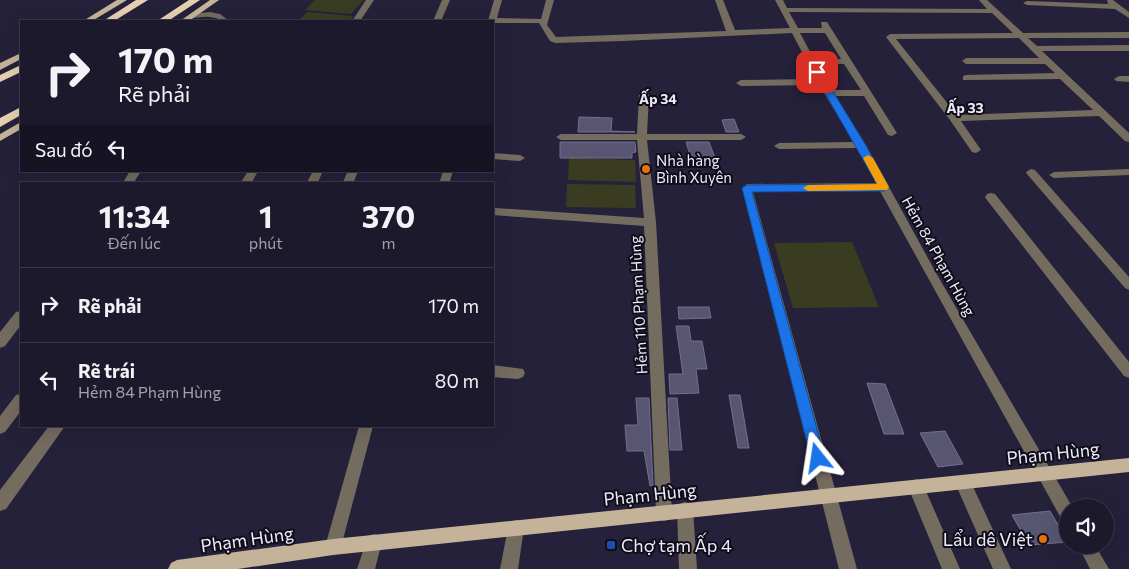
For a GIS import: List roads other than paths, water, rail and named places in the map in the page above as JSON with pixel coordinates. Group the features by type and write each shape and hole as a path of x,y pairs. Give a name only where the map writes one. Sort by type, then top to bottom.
{"highway":[{"path":"110,20 143,0"},
{"path":"164,20 195,0"},
{"path":"0,79 20,69"},
{"path":"0,123 20,111"}],"main road":[{"path":"89,20 123,0"},
{"path":"186,20 215,0"},
{"path":"0,67 20,57"},
{"path":"0,138 20,126"},
{"name":"Phạm Hùng","path":"176,569 332,546 1129,465"}],"street":[{"path":"357,20 370,0"},
{"path":"437,20 446,0"},
{"path":"492,20 498,0"},
{"path":"550,0 544,28 555,40 640,39 731,32 793,30 825,26 892,133"},
{"path":"719,0 731,32"},
{"path":"983,0 1129,139"},
{"path":"1108,0 1129,16"},
{"path":"1028,3 1117,6"},
{"path":"782,5 994,11"},
{"name":"Hẻm 84 Phạm Hùng","path":"782,5 793,30 861,144 1059,499"},
{"path":"192,16 218,15 224,20"},
{"path":"494,21 544,22"},
{"path":"976,150 954,118 890,37 1129,35"},
{"path":"1034,49 1129,48"},
{"path":"812,62 846,61"},
{"path":"966,61 1046,61"},
{"path":"966,78 1062,76"},
{"path":"741,83 826,88 866,93"},
{"name":"Hẻm 110 Phạm Hùng","path":"644,95 642,137 650,222 664,513"},
{"path":"954,118 1101,113"},
{"path":"561,137 741,137"},
{"path":"779,146 861,144"},
{"path":"494,156 520,158"},
{"path":"1031,172 1129,285"},
{"path":"1054,175 1129,172"},
{"path":"848,569 747,188 884,187"},
{"path":"991,196 1129,372"},
{"path":"495,212 650,222"},
{"path":"3,336 20,317"},
{"path":"494,371 518,373"},
{"path":"0,427 20,401"},
{"path":"0,503 57,427"},
{"path":"332,546 366,427"},
{"path":"963,483 1002,569"},
{"path":"916,487 951,569"},
{"path":"685,510 688,569"},
{"path":"509,569 516,528"},
{"path":"366,569 374,542"},
{"path":"1091,554 1100,569"}],"place":[{"name":"Nhà hàng Bình Xuyên","path":"646,169"},
{"name":"Lẩu dê Việt","path":"1043,539"},
{"name":"Chợ tạm Ấp 4","path":"611,545"}],"district":[{"name":"Ấp 34","path":"658,98"},
{"name":"Ấp 33","path":"965,107"}]}
